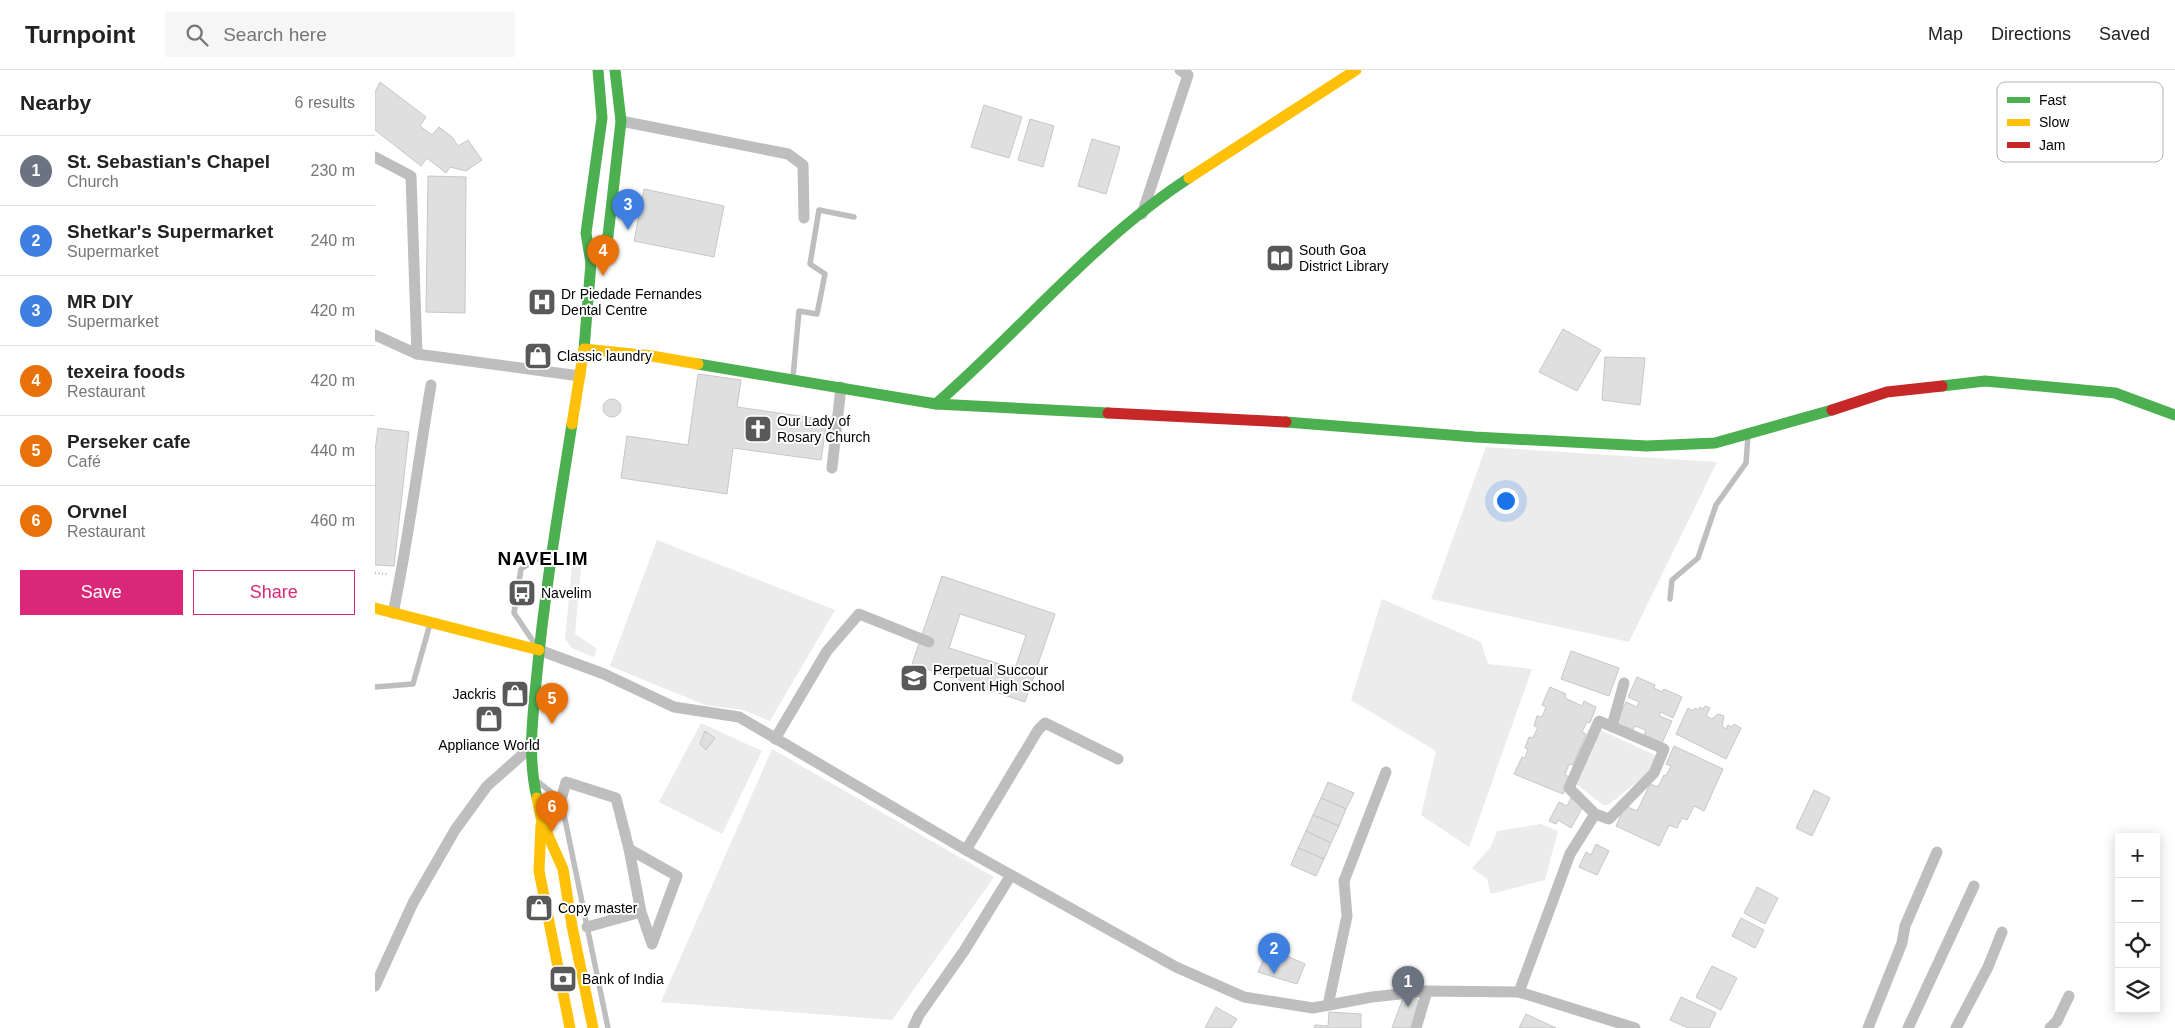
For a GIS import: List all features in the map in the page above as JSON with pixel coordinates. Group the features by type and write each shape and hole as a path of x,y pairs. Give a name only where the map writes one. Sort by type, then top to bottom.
{"main road":[{"path":"570,1028 539,871 541,822 530,748 539,650 552,548 584,349 591,263 585,233 602,118 598,70"},
{"path":"591,263 608,236 621,121 615,70"},
{"path":"936,404 967,377 1108,241 1177,186 1356,70"},
{"path":"584,349 653,356 936,404 1288,423 1475,437 1647,446 1715,443 1807,418 1887,392 1985,381 2115,393 2175,415"},
{"path":"375,608 539,650"},
{"path":"541,822 563,869 572,926 593,1028"}],"street":[{"path":"1142,214 1188,75 1180,70"},
{"path":"621,121 788,154 803,165 804,218"},
{"path":"375,157 411,176 417,354"},
{"path":"375,335 417,354 580,376"},
{"path":"393,613 401,575 416,470 431,385"},
{"path":"831,468 841,387"},
{"path":"775,739 827,651 859,614 929,642"},
{"path":"539,650 604,674 674,707 739,717 966,850 1176,967 1244,997 1313,1008 1372,997 1427,991 1519,992 1635,1028"},
{"path":"1611,726 1625,683"},
{"path":"1599,721 1665,749 1654,773 1609,819 1595,814 1569,788 1599,721"},
{"path":"966,850 1038,730 1045,723 1118,759"},
{"path":"375,986 413,903 455,830 487,786 530,748"},
{"path":"1328,1005 1347,916 1344,881 1386,772"},
{"path":"561,800 565,782 615,798 629,849 641,912 652,944 677,876 629,849"},
{"path":"1519,992 1570,854 1595,814"},
{"path":"1868,1028 1902,943 1905,926 1937,852"},
{"path":"913,1028 919,1015 964,951 1011,875"},
{"path":"1908,1028 1974,886"},
{"path":"587,927 641,912"},
{"path":"1956,1028 1988,967 2002,932"},
{"path":"1416,1028 1427,991"},
{"path":"2050,1028 2057,1021 2069,996"}],"lane":[{"path":"792,379 799,310 817,314 825,274 811,264 819,210 853,217"},
{"path":"1670,599 1672,580 1698,558 1716,505 1746,463 1748,434"},
{"path":"539,650 514,613 521,569 552,548"},
{"path":"375,687 413,684 430,622"},
{"path":"533,778 561,800 607,1028"}],"shaded area":[{"path":"1486,447 1717,462 1629,642 1431,599"},
{"path":"657,540 835,610 770,721 743,710 705,705 610,666"},
{"path":"573,555 582,556 575,634 597,649 594,657 572,648 565,639"},
{"path":"1382,599 1481,642 1488,664 1532,669 1469,847 1421,815 1436,751 1351,700"},
{"path":"701,723 762,751 722,834 659,802"},
{"path":"1600,730 1655,755 1651,771 1608,805 1603,805 1575,783"},
{"path":"772,749 994,877 892,1020 661,1002"},
{"path":"1541,824 1558,831 1545,880 1491,894 1487,879 1472,868 1490,848 1497,831"}],"building":[{"path":"380,82 426,117 420,126 432,135 439,127 452,137 458,146 468,140 482,160 466,171 450,167 446,173 427,158 421,166 375,130 375,92"},
{"path":"984,105 1022,117 1009,158 971,147"},
{"path":"1030,119 1054,126 1043,167 1018,160"},
{"path":"1092,139 1120,147 1106,194 1078,186"},
{"path":"428,176 466,177 465,313 426,312"},
{"path":"644,189 724,206 714,257 634,241"},
{"path":"1563,329 1601,350 1577,391 1539,372"},
{"path":"1605,357 1645,358 1640,405 1602,400"},
{"name":"Our Lady of Rosary Church","path":"698,374 741,380 737,407 827,420 821,460 733,448 727,494 621,478 627,436 688,445"},
{"path":"612,399 618,402 621,408 618,414 612,417 606,414 603,408 606,402"},
{"path":"378,428 409,432 394,566 375,565 375,451"},
{"path":"942,576 1055,614 1025,702 912,664","holes":["960,614 1026,635 1015,669 949,648"]},
{"path":"1571,651 1619,668 1609,696 1561,679"},
{"path":"1637,677 1655,685 1654,688 1662,692 1664,689 1682,697 1673,718 1661,712 1659,716 1672,721 1662,743 1644,735 1646,730 1635,726 1633,730 1616,723 1626,702 1637,707 1639,702 1628,697"},
{"path":"1550,687 1566,694 1565,698 1582,706 1584,701 1596,707 1590,723 1587,722 1582,732 1586,734 1573,765 1569,764 1565,775 1570,777 1563,794 1514,774 1522,757 1525,758 1528,749 1525,748 1529,737 1533,738 1538,727 1534,726 1537,716 1542,717 1546,707 1542,705"},
{"path":"1705,706 1710,708 1706,716 1712,719 1718,714 1724,716 1722,726 1726,729 1728,725 1732,727 1734,724 1741,728 1726,759 1676,734 1688,708 1693,711 1695,708 1698,710 1700,707 1703,709"},
{"path":"705,731 715,738 706,750 700,744"},
{"path":"1674,746 1723,769 1704,811 1694,806 1687,820 1682,818 1677,828 1669,825 1659,846 1616,826 1625,806 1637,811 1650,784 1658,787 1664,775 1666,776 1671,766 1666,764"},
{"path":"1328,782 1354,793 1346,809 1321,798"},
{"path":"1814,790 1830,798 1812,836 1796,828"},
{"path":"1321,798 1346,809 1339,826 1313,815"},
{"path":"1571,798 1584,805 1571,828 1558,820 1556,824 1549,821 1559,802 1567,806"},
{"path":"1313,815 1339,826 1331,843 1306,831"},
{"path":"1306,831 1331,843 1324,859 1298,848"},
{"path":"1596,844 1609,851 1597,875 1579,867 1586,852 1591,855"},
{"path":"1298,848 1324,859 1316,876 1291,865"},
{"path":"1757,887 1778,898 1765,924 1744,913"},
{"path":"1741,918 1764,930 1755,948 1732,936"},
{"path":"1269,948 1305,964 1297,984 1258,972"},
{"path":"1712,966 1737,978 1721,1010 1696,997"},
{"path":"1413,996 1421,1003 1414,1028 1392,1028 1403,998"},
{"path":"1681,997 1716,1013 1709,1028 1688,1028 1670,1020"},
{"path":"1216,1007 1237,1019 1231,1028 1205,1028"},
{"path":"1329,1012 1361,1014 1361,1028 1314,1028 1315,1025 1328,1026"},
{"path":"1526,1014 1556,1028 1519,1028"}],"traffic: fast":[{"path":"584,349 591,263 586,233 602,118 598,70"},
{"path":"591,263 608,236 621,121 615,70"},
{"path":"936,404 1121,229 1154,202 1189,178"},
{"path":"698,364 936,404 1108,413"},
{"path":"1942,386 1985,381 2115,393 2175,415"},
{"path":"1286,422 1475,437 1647,446 1715,443 1832,410"},
{"path":"537,798 532,767 534,704 548,579 572,424"}],"traffic: slow":[{"path":"1189,178 1356,70"},
{"path":"572,424 584,349 652,356 698,364"},
{"path":"375,608 539,650"},
{"path":"537,798 542,822 563,869 572,926 593,1028"},
{"path":"541,825 539,871 570,1028"}],"traffic: jam":[{"path":"1832,410 1887,392 1942,386"},
{"path":"1108,413 1286,422"}],"place":[{"name":"MR DIY","path":"628,230"},
{"name":"South Goa District Library","path":"1280,258"},
{"name":"texeira foods","path":"603,276"},
{"name":"Dr Piedade Fernandes Dental Centre","path":"542,302"},
{"name":"Classic laundry","path":"538,356"},
{"name":"Our Lady of Rosary Church","path":"758,429"},
{"name":"Navelim","path":"522,593"},
{"name":"Perpetual Succour Convent High School","path":"914,678"},
{"name":"Jackris","path":"515,694"},
{"name":"Appliance World","path":"489,719"},
{"name":"Perseker cafe","path":"552,724"},
{"name":"Orvnel","path":"552,832"},
{"name":"Copy master","path":"539,908"},
{"name":"Shetkar's Supermarket","path":"1274,974"},
{"name":"Bank of India","path":"563,979"},
{"name":"St. Sebastian's Chapel","path":"1408,1007"}],"district":[{"name":"NAVELIM","path":"543,558"}]}
